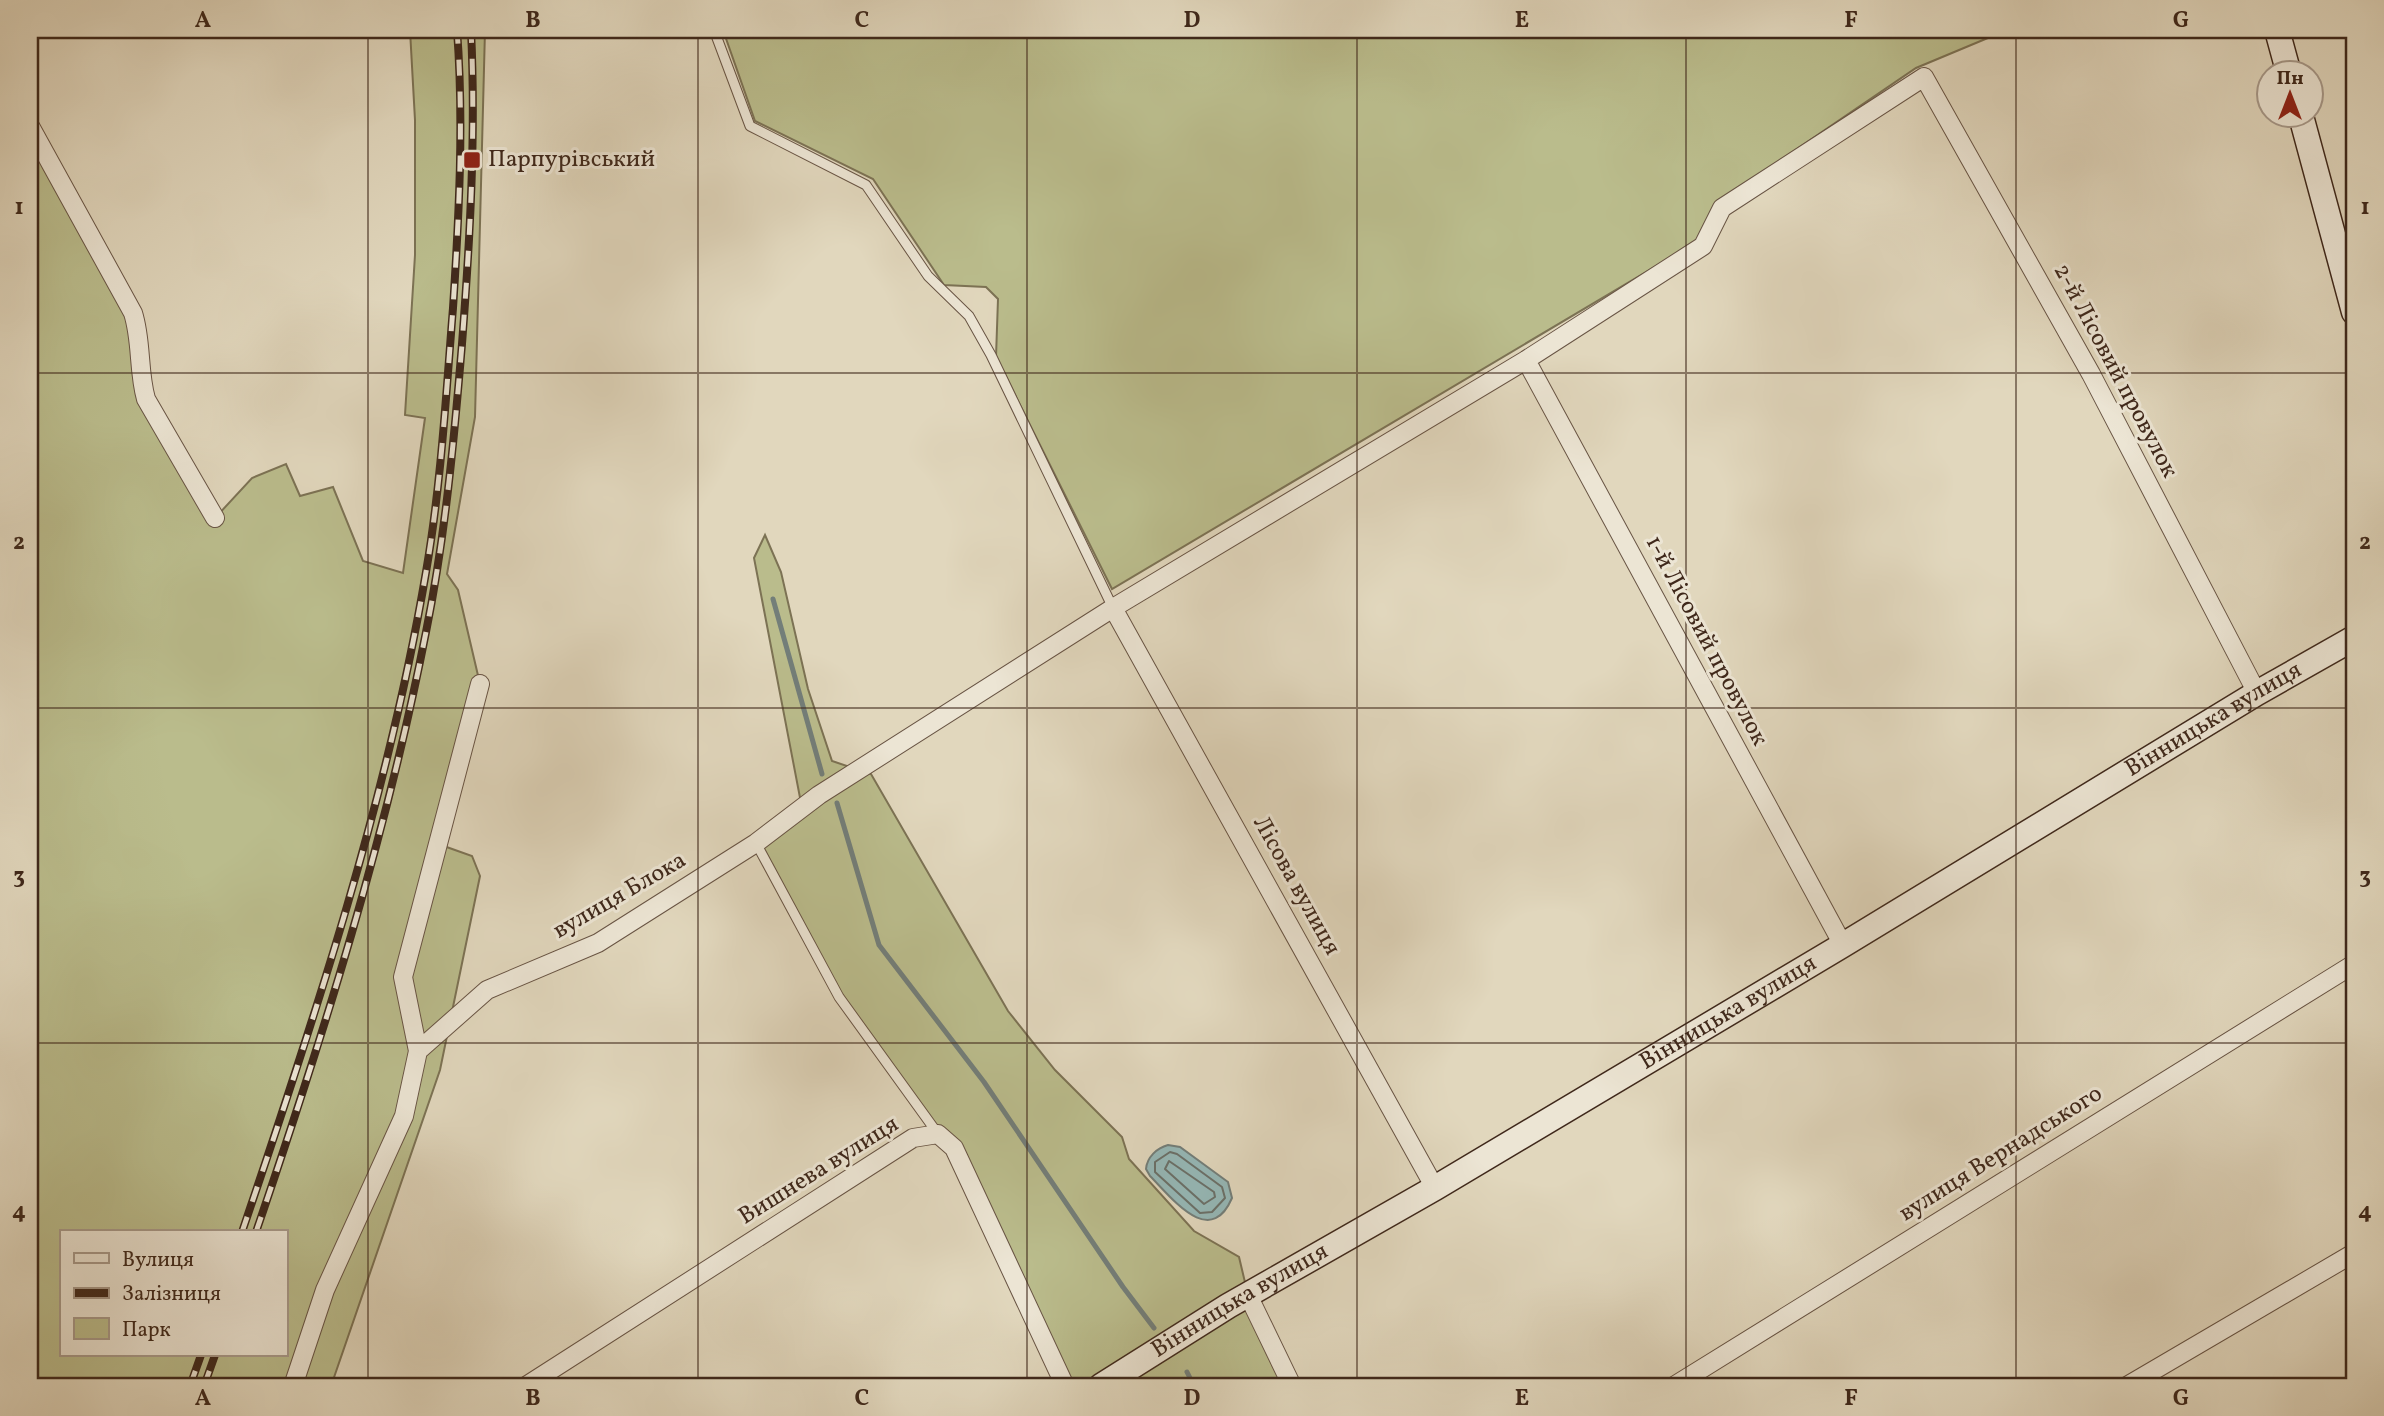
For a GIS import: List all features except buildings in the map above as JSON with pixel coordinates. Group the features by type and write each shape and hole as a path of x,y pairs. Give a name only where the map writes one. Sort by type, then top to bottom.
{"street":[{"path":"2277,30 2285,60"},
{"name":"вулиця Блока","path":"418,1052 487,990 598,943 756,843 819,795 1113,608 1526,360 1703,246 1722,208 1924,77"},
{"name":"2-й Лісовий провулок","path":"1924,77 2091,374 2257,693"},
{"path":"30,126 133,313 139,330 142,384 146,399 215,518"},
{"path":"2305,130 2354,312"},
{"name":"1-й Лісовий провулок","path":"1526,360 1843,945"},
{"name":"Лісова вулиця","path":"1113,608 1435,1188"},
{"name":"Вінницька вулиця","path":"1101,1386 1248,1295 1435,1188 1843,945 2257,693 2354,638"},
{"path":"293,1386 325,1290 404,1116 418,1052 403,977 480,684"},
{"name":"вулиця Вернадського","path":"1674,1386 2354,964"},
{"name":"Вишнева вулиця","path":"526,1386 913,1138 938,1134 954,1148 1065,1386"},
{"path":"2131,1385 2354,1253"},
{"path":"1248,1295 1292,1386"}],"lane":[{"path":"714,30 750,126 866,185 928,276 969,316 992,355 1113,608"},
{"path":"756,843 839,997 938,1134"}],"green space":[{"path":"410,30 485,30 475,417 447,574 458,590 480,684 441,845 472,856 480,876 440,1070 331,1386 30,1386 30,126 133,313 142,384 216,517 252,478 286,464 300,496 333,487 363,561 403,573 425,418 405,415 415,255 415,120"},
{"path":"723,30 2007,30 1916,68 1715,205 1695,243 1112,589 996,357 998,299 986,287 944,285 873,179 755,121"},
{"path":"765,535 781,572 808,689 832,761 871,774 1008,1011 1055,1070 1122,1137 1129,1159 1194,1231 1239,1257 1248,1295 1292,1386 1065,1386 954,1148 839,997 756,843 802,808 754,558"}],"water":[{"path":"1168,1145 1180,1147 1228,1182 1232,1198 1223,1213 1213,1219 1202,1219 1191,1214 1150,1176 1146,1169 1150,1157"}],"waterway":[{"path":"773,599 822,774"},
{"path":"837,803 879,945 984,1082 1123,1287 1154,1328"},
{"path":"1187,1372 1194,1386"}],"railway":[{"path":"243,1230 347,906 391,740 426,572 445,407 459,204 457,30"},
{"path":"257,1230 329,1010 372,860 410,709 433,597 456,417 465,305 472,148 471,30"},
{"path":"190,1386 201,1356"},
{"path":"204,1386 215,1356"}],"place":[{"name":"Парпурівський","path":"472,160"}]}
